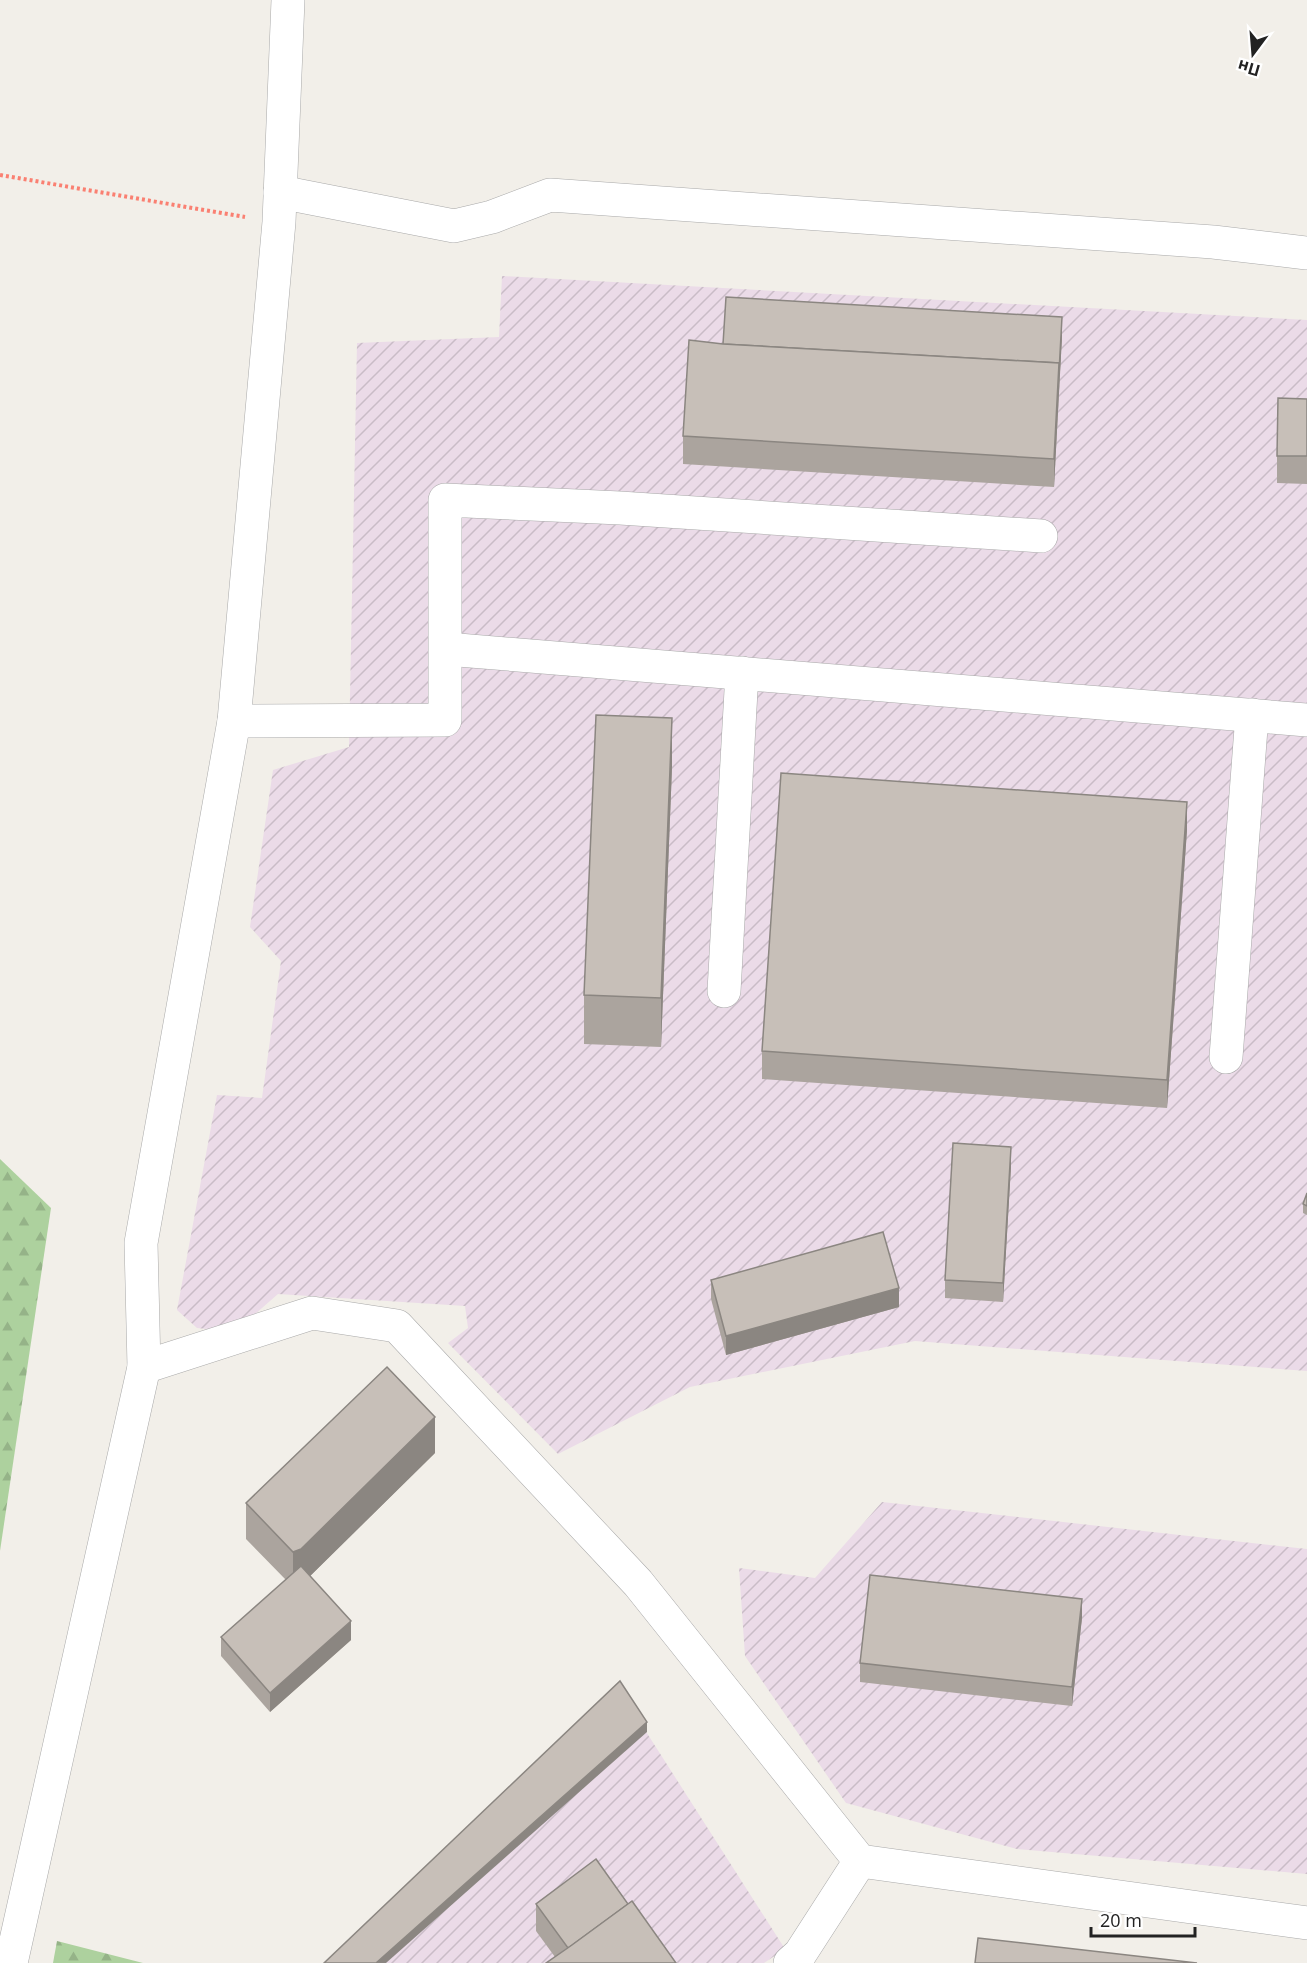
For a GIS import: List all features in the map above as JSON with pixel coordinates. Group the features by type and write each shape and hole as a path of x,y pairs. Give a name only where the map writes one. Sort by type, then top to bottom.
{"street":[{"path":"11,1963 144,1367 141,1243 234,721 279,207 288,0"},
{"path":"279,207 453,226 492,217 550,195 1213,242 1307,253"},
{"path":"234,721 445,720 445,500 620,508 1041,536"},
{"path":"446,649 1307,720"},
{"path":"724,991 742,673"},
{"path":"1226,1057 1252,715"},
{"path":"144,1367 312,1313 398,1326 639,1583 860,1861 1307,1923"},
{"path":"790,1963 800,1954 860,1861"}],"path":[{"path":"0,175 279,207"}],"shaded area":[{"path":"502,276 1307,320 1307,1371 915,1341 690,1387 558,1454 448,1343 468,1328 465,1306 278,1294 254,1315 217,1330 197,1328 177,1310 217,1095 262,1098 281,961 250,927 273,770 349,747 357,343 499,337"},
{"path":"882,1502 1307,1549 1307,1874 1017,1849 846,1803 745,1656 739,1568 815,1578"},
{"path":"620,1691 785,1949 764,1963 335,1963"}],"green space":[{"path":"0,1159 51,1208 0,1551"},
{"path":"57,1941 143,1963 53,1963"}],"building":[{"path":"726,297 1062,317 1059,372 1059,363 723,344"},
{"path":"689,340 723,344 1059,363 1054,459 683,436"},
{"path":"1278,398 1307,399 1307,456 1277,456"},
{"path":"596,715 672,718 661,998 584,995"},
{"path":"781,773 1187,802 1167,1080 762,1051"},
{"path":"953,1143 1011,1147 1003,1283 945,1280"},
{"path":"1307,1193 1307,1206 1303,1204"},
{"path":"883,1232 899,1288 726,1336 711,1280"},
{"path":"387,1367 435,1417 301,1549 293,1552 246,1503"},
{"path":"301,1566 351,1621 270,1693 221,1637"},
{"path":"870,1575 1082,1599 1072,1687 860,1663"},
{"path":"620,1681 647,1722 376,1963 324,1963"},
{"path":"596,1859 628,1904 568,1948 536,1904"},
{"path":"632,1901 676,1963 546,1963 572,1945"},
{"path":"978,1938 1197,1963 975,1963"}]}
